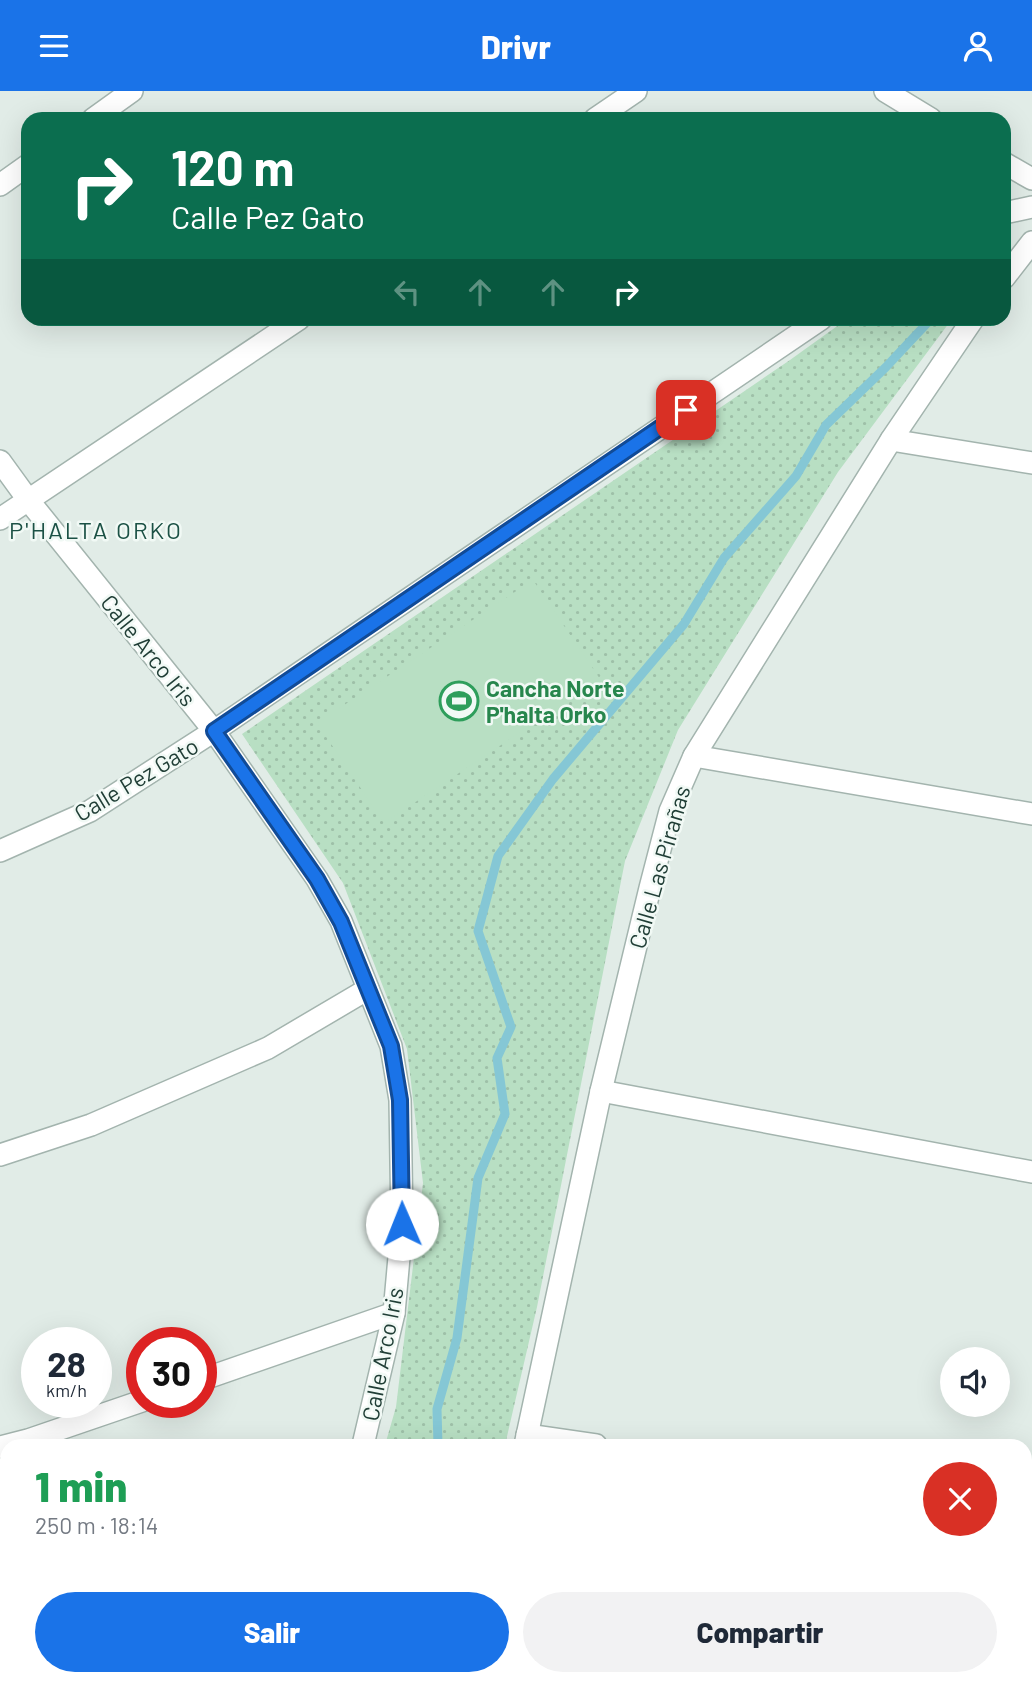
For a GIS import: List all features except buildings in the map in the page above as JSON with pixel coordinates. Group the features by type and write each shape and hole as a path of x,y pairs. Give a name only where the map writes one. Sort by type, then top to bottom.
{"street":[{"path":"103,112 132,91"},
{"path":"605,112 636,91"},
{"path":"885,91 920,112"},
{"path":"1011,167 1032,179"},
{"path":"0,185 21,170"},
{"path":"1011,212 1032,207"},
{"path":"1011,269 1032,242"},
{"path":"0,520 289,326"},
{"name":"Calle Pez Gato","path":"0,851 90,811 214,731 811,326"},
{"name":"Calle Las Pirañas","path":"526,1439 601,1091 670,811 694,756 891,440 968,326"},
{"path":"891,440 1032,463"},
{"name":"Calle Arco Iris","path":"0,461 29,501 214,731 317,879 341,922 391,1046 400,1100 402,1224 394,1313 364,1439"},
{"path":"694,756 1032,814"},
{"path":"0,1155 91,1125 268,1048 368,989"},
{"path":"601,1091 1032,1173"},
{"path":"217,1374 394,1313"},
{"path":"31,1439 126,1406"}],"green space":[{"path":"837,326 947,326 838,472 678,730 625,861 537,1307 506,1439 387,1439 396,1407 423,1183 407,1049 343,883 242,734"},
{"name":"Cancha Norte P'halta Orko","path":"533,580 600,679 384,823 317,723"}],"waterway":[{"path":"438,1439 437,1409 457,1338 478,1178 505,1114 497,1058 511,1027 478,931 498,856 553,779 684,624 724,558 796,476 826,425 924,326"}],"place":[{"name":"Cancha Norte P'halta Orko","path":"459,701"}],"district":[{"name":"P'HALTA ORKO","path":"96,529"}],"route":[{"path":"402,1224 400,1100 391,1046 341,922 317,879 214,731 686,410"}]}
